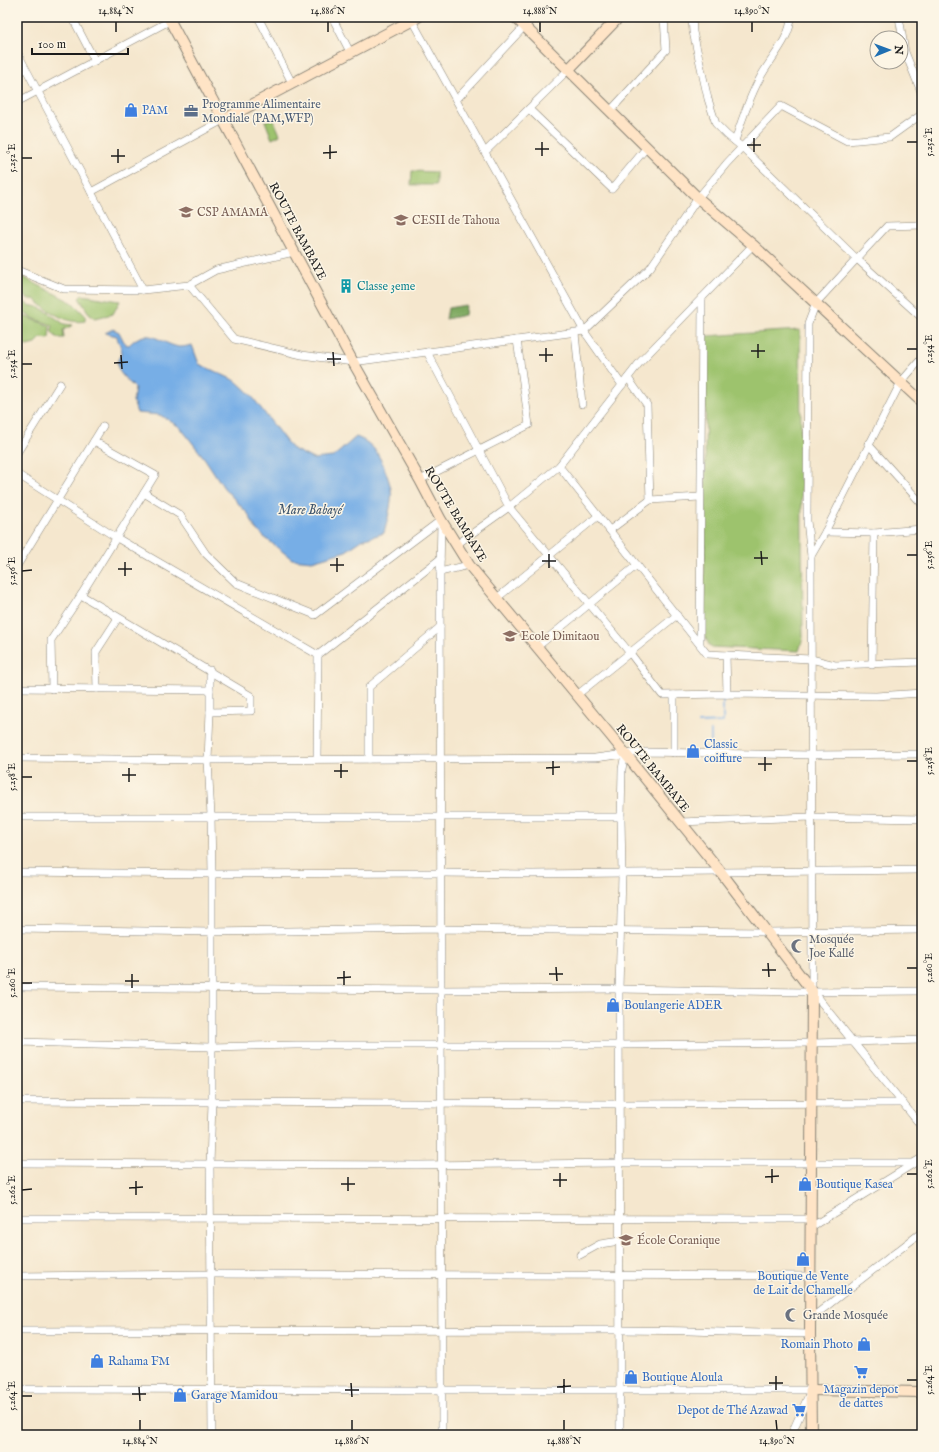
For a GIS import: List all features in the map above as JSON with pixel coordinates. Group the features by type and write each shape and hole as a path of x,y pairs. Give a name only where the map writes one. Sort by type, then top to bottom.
{"street":[{"path":"72,17 95,61"},
{"path":"258,17 292,83"},
{"path":"332,17 350,52"},
{"path":"515,17 698,198 753,245 922,402"},
{"path":"456,100 533,17"},
{"path":"485,152 569,70 619,17"},
{"path":"610,111 666,50 664,17"},
{"path":"692,17 693,32 710,105 716,124 922,318"},
{"path":"735,141 744,111 760,77 789,30 791,17"},
{"path":"899,17 905,52 922,94"},
{"path":"17,102 172,18"},
{"name":"ROUTE BAMBAYE","path":"172,18 223,120 353,362 441,520 469,565 720,871 812,991"},
{"path":"91,192 413,18 456,100 584,331 622,385"},
{"path":"17,52 143,290"},
{"path":"189,285 234,338 302,355 353,362 584,331 650,268 698,198 727,163 743,148 781,106 847,141 890,137 922,114"},
{"path":"529,109 612,189 647,148"},
{"path":"811,1435 810,1319 813,1043 811,556 807,521 808,324 816,303 887,226 922,225"},
{"path":"456,545 509,507 559,466 640,362 753,245"},
{"path":"17,270 64,289 143,290 189,285 216,270 294,252"},
{"path":"700,644 702,298"},
{"path":"575,333 582,404"},
{"path":"420,480 529,425 517,340"},
{"path":"427,352 509,507 630,653 662,695 728,694 876,696 922,693"},
{"path":"811,556 825,532 868,444 901,382 922,358"},
{"path":"628,378 647,405 650,500"},
{"path":"17,453 60,384"},
{"path":"17,566 19,557 58,500 103,426"},
{"path":"52,689 51,640 117,538 155,475 94,440"},
{"path":"868,444 922,504"},
{"path":"559,466 707,654 811,659 835,665 922,662"},
{"path":"17,474 117,538 318,654"},
{"path":"144,493 180,515 206,554 236,583 315,615 441,520"},
{"path":"610,530 650,500 700,497"},
{"path":"497,598 598,516"},
{"path":"441,520 440,990 442,1435"},
{"path":"825,532 874,533 922,529"},
{"path":"872,664 874,533"},
{"path":"318,654 440,559"},
{"path":"440,572 469,565"},
{"path":"537,647 637,565"},
{"path":"81,595 252,696 251,711 210,712"},
{"path":"577,695 677,615"},
{"path":"97,689 96,652 118,618"},
{"path":"369,759 369,687 440,627"},
{"path":"317,759 318,654"},
{"path":"726,655 728,694"},
{"path":"210,670 208,760 212,874 212,1102 210,1164 212,1435"},
{"path":"17,688 210,690"},
{"path":"674,695 674,753"},
{"path":"17,758 208,760 595,758 625,754 674,753 811,755 922,754"},
{"path":"620,1435 619,989 622,874 622,769 625,754"},
{"path":"17,817 621,817"},
{"path":"680,822 811,817 922,819"},
{"path":"17,872 212,874 622,874 720,871 922,870"},
{"path":"17,929 211,932 440,929 620,932 812,932 922,930"},
{"path":"17,987 922,991"},
{"path":"812,991 922,1127"},
{"path":"17,1042 211,1047 619,1045 813,1043 922,1040"},
{"path":"17,1101 619,1104 902,1103"},
{"path":"17,1218 619,1219 811,1223 922,1158"},
{"path":"17,1163 441,1165 619,1163 913,1164"},
{"path":"810,1319 922,1232"},
{"path":"580,1254 600,1244 620,1241"},
{"path":"17,1276 212,1274 811,1276"},
{"path":"17,1331 211,1332 620,1330 810,1334"},
{"path":"17,1389 620,1391 811,1390 922,1392"},
{"path":"791,1435 811,1390"}],"green space":[{"path":"273,118 280,135 272,139 265,121"},
{"path":"412,171 436,172 436,185 411,185"},
{"path":"17,274 73,303 85,315 85,321 78,322 65,319 51,312 34,299 25,297 17,290"},
{"path":"17,295 28,305 38,307 46,311 64,324 73,325 63,330 64,338 57,338 51,331 53,326 17,310"},
{"path":"82,295 120,301 113,314 95,318 90,315 79,298"},
{"path":"466,305 465,315 446,319 448,308"},
{"path":"17,311 24,316 50,326 49,339 41,338 35,344 27,346 17,341"},
{"path":"800,330 803,638 799,651 710,647 704,634 706,336"}],"water":[{"name":"Mare Babayé","path":"113,329 119,332 125,344 129,345 142,336 148,336 179,347 192,345 199,364 236,381 251,395 291,448 313,459 333,457 356,437 368,443 379,457 387,474 391,489 390,505 384,533 362,540 346,551 312,561 292,559 255,528 249,515 224,488 205,459 180,427 160,415 137,413 133,401 135,388 122,375 118,368 117,364 122,351 117,336 105,333"}],"waterway":[{"path":"699,723 723,722 723,699"},
{"path":"711,731 711,745"}],"place":[{"name":"PAM","path":"131,110"},
{"name":"Programme Alimentaire Mondiale (PAM,WFP)","path":"191,111"},
{"name":"CSP AMAMA","path":"186,212"},
{"name":"CESII de Tahoua","path":"401,220"},
{"name":"Classe 3eme","path":"346,286"},
{"name":"Ecole Dimitaou","path":"510,636"},
{"name":"Classic coiffure","path":"693,751"},
{"name":"Mosquée Joe Kallé","path":"798,946"},
{"name":"Boulangerie ADER","path":"613,1005"},
{"name":"Boutique Kasea","path":"805,1184"},
{"name":"École Coranique","path":"626,1240"},
{"name":"Boutique de Vente de Lait de Chamelle","path":"803,1259"},
{"name":"Grande Mosquée","path":"792,1315"},
{"name":"Romain Photo","path":"864,1344"},
{"name":"Rahama FM","path":"97,1361"},
{"name":"Magazin depot de dattes","path":"861,1372"},
{"name":"Boutique Aloula","path":"631,1377"},
{"name":"Garage Mamidou","path":"180,1395"},
{"name":"Depot de Thé Azawad","path":"799,1410"}]}
